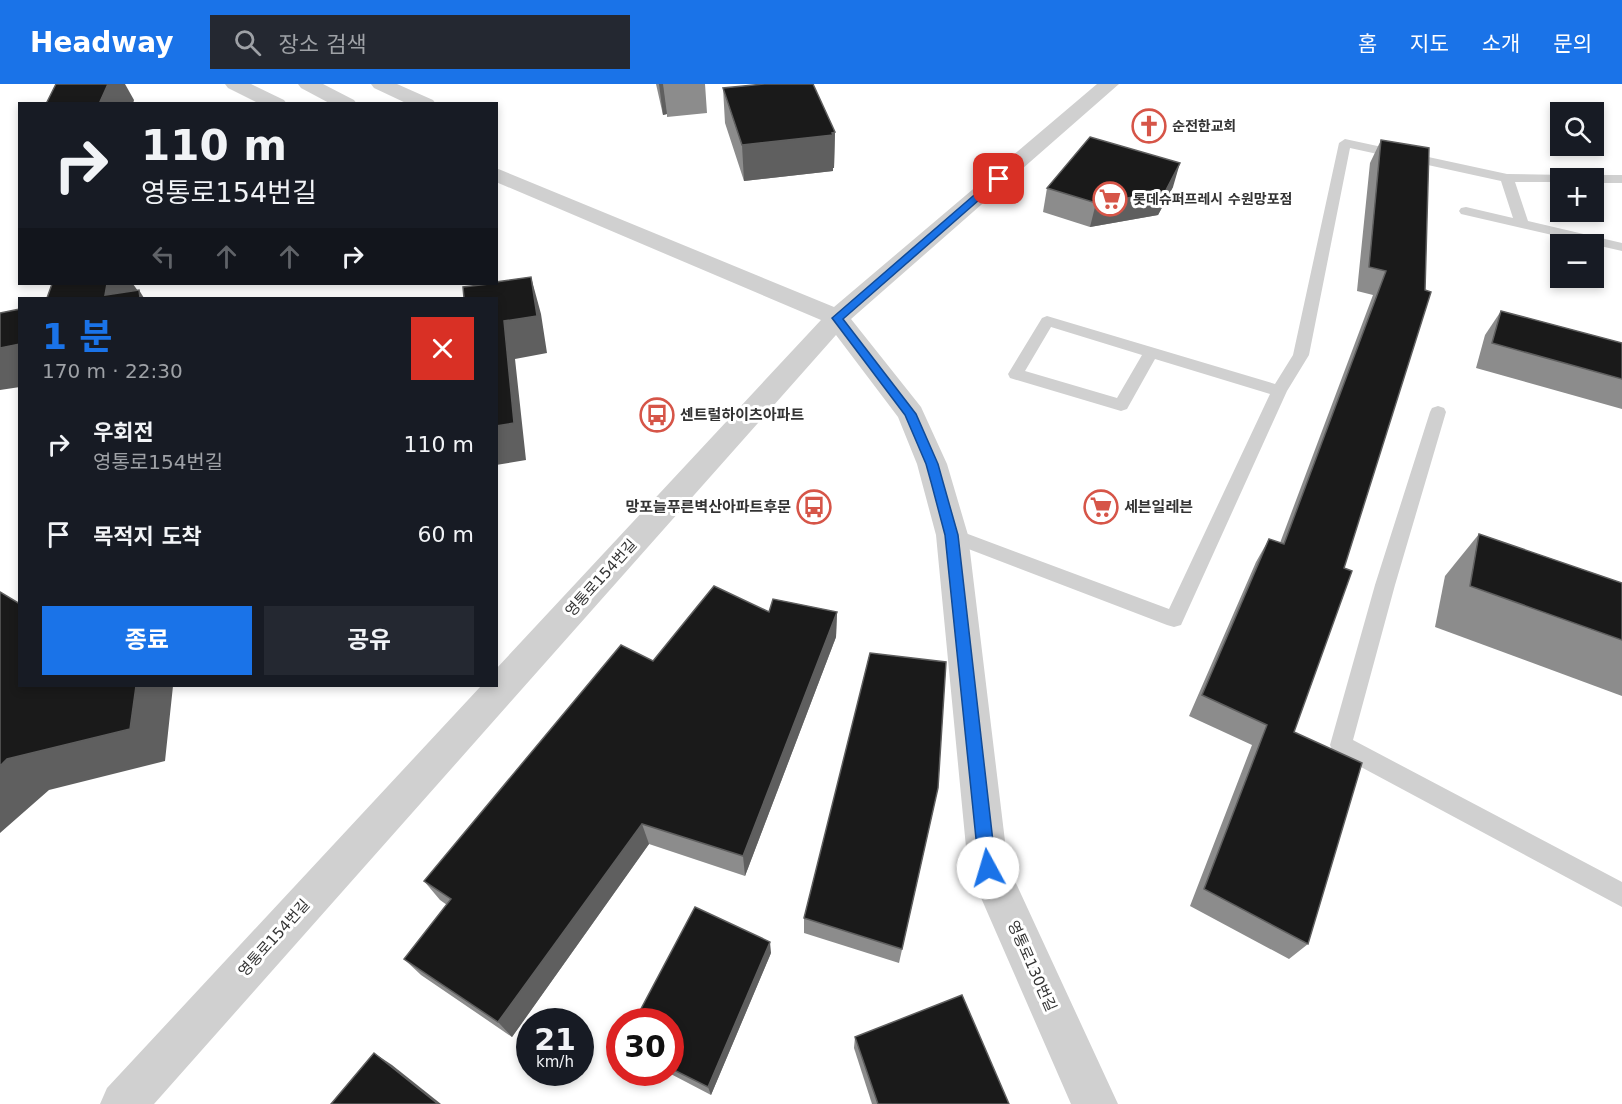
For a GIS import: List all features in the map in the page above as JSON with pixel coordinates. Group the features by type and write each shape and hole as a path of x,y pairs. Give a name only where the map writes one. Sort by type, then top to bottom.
{"street":[{"path":"235,84 273,102"},
{"path":"308,84 343,102"},
{"path":"381,84 422,102"},
{"name":"영통로154번길","path":"123,1104 837,318 1109,84"},
{"path":"498,175 837,318"},
{"name":"영통로130번길","path":"837,318 911,414 932,464 952,535 988,868 1095,1104"}],"lane":[{"path":"952,535 1174,619 1279,392 1301,355 1345,143 1507,178 1550,178"},
{"path":"1507,178 1522,224"},
{"path":"1604,179 1622,179"},
{"path":"1466,211 1622,247"},
{"path":"1151,353 1120,405 1016,374 1047,321 1279,392"},
{"path":"1438,412 1385,585 1341,745 1622,895"}],"building":[{"path":"56,84 108,84 100,102 47,102"},
{"path":"764,84 813,84 835,132 832,133 833,135 742,145 723,88"},
{"path":"1090,137 1180,163 1165,192 1096,203 1047,188"},
{"path":"1381,140 1429,148 1425,290 1431,292 1344,568 1352,571 1294,732 1362,763 1308,944 1204,889 1267,725 1202,695 1269,539 1284,544 1386,271 1369,267"},
{"path":"531,277 537,316 504,321 514,423 498,426 498,297 464,297 463,287 498,285 498,282"},
{"path":"52,285 107,285 105,295 139,290 140,297 47,297"},
{"path":"18,309 18,344 0,348 0,313"},
{"path":"1501,311 1622,343 1622,379 1492,343"},
{"path":"1479,534 1622,583 1622,640 1470,586"},
{"path":"714,586 769,612 773,599 837,612 743,856 642,824 498,1022 404,959 451,899 424,881 621,645 653,661"},
{"path":"0,592 18,603 18,687 136,687 130,729 7,759 0,766"},
{"path":"870,653 946,662 938,788 902,949 804,918"},
{"path":"695,907 770,942 708,1087 684,1075 684,1008 641,1008"},
{"path":"962,995 1009,1104 878,1104 855,1037"},
{"path":"374,1053 438,1104 331,1104"}],"place":[{"name":"순전한교회","path":"1149,126"},
{"name":"롯데슈퍼프레시 수원망포점","path":"1110,199"},
{"name":"센트럴하이츠아파트","path":"657,415"},
{"name":"망포늘푸른벽산아파트후문","path":"814,507"},
{"name":"세븐일레븐","path":"1101,507"}],"route":[{"path":"988,868 952,535 932,464 911,414 837,318 999,179"}]}
